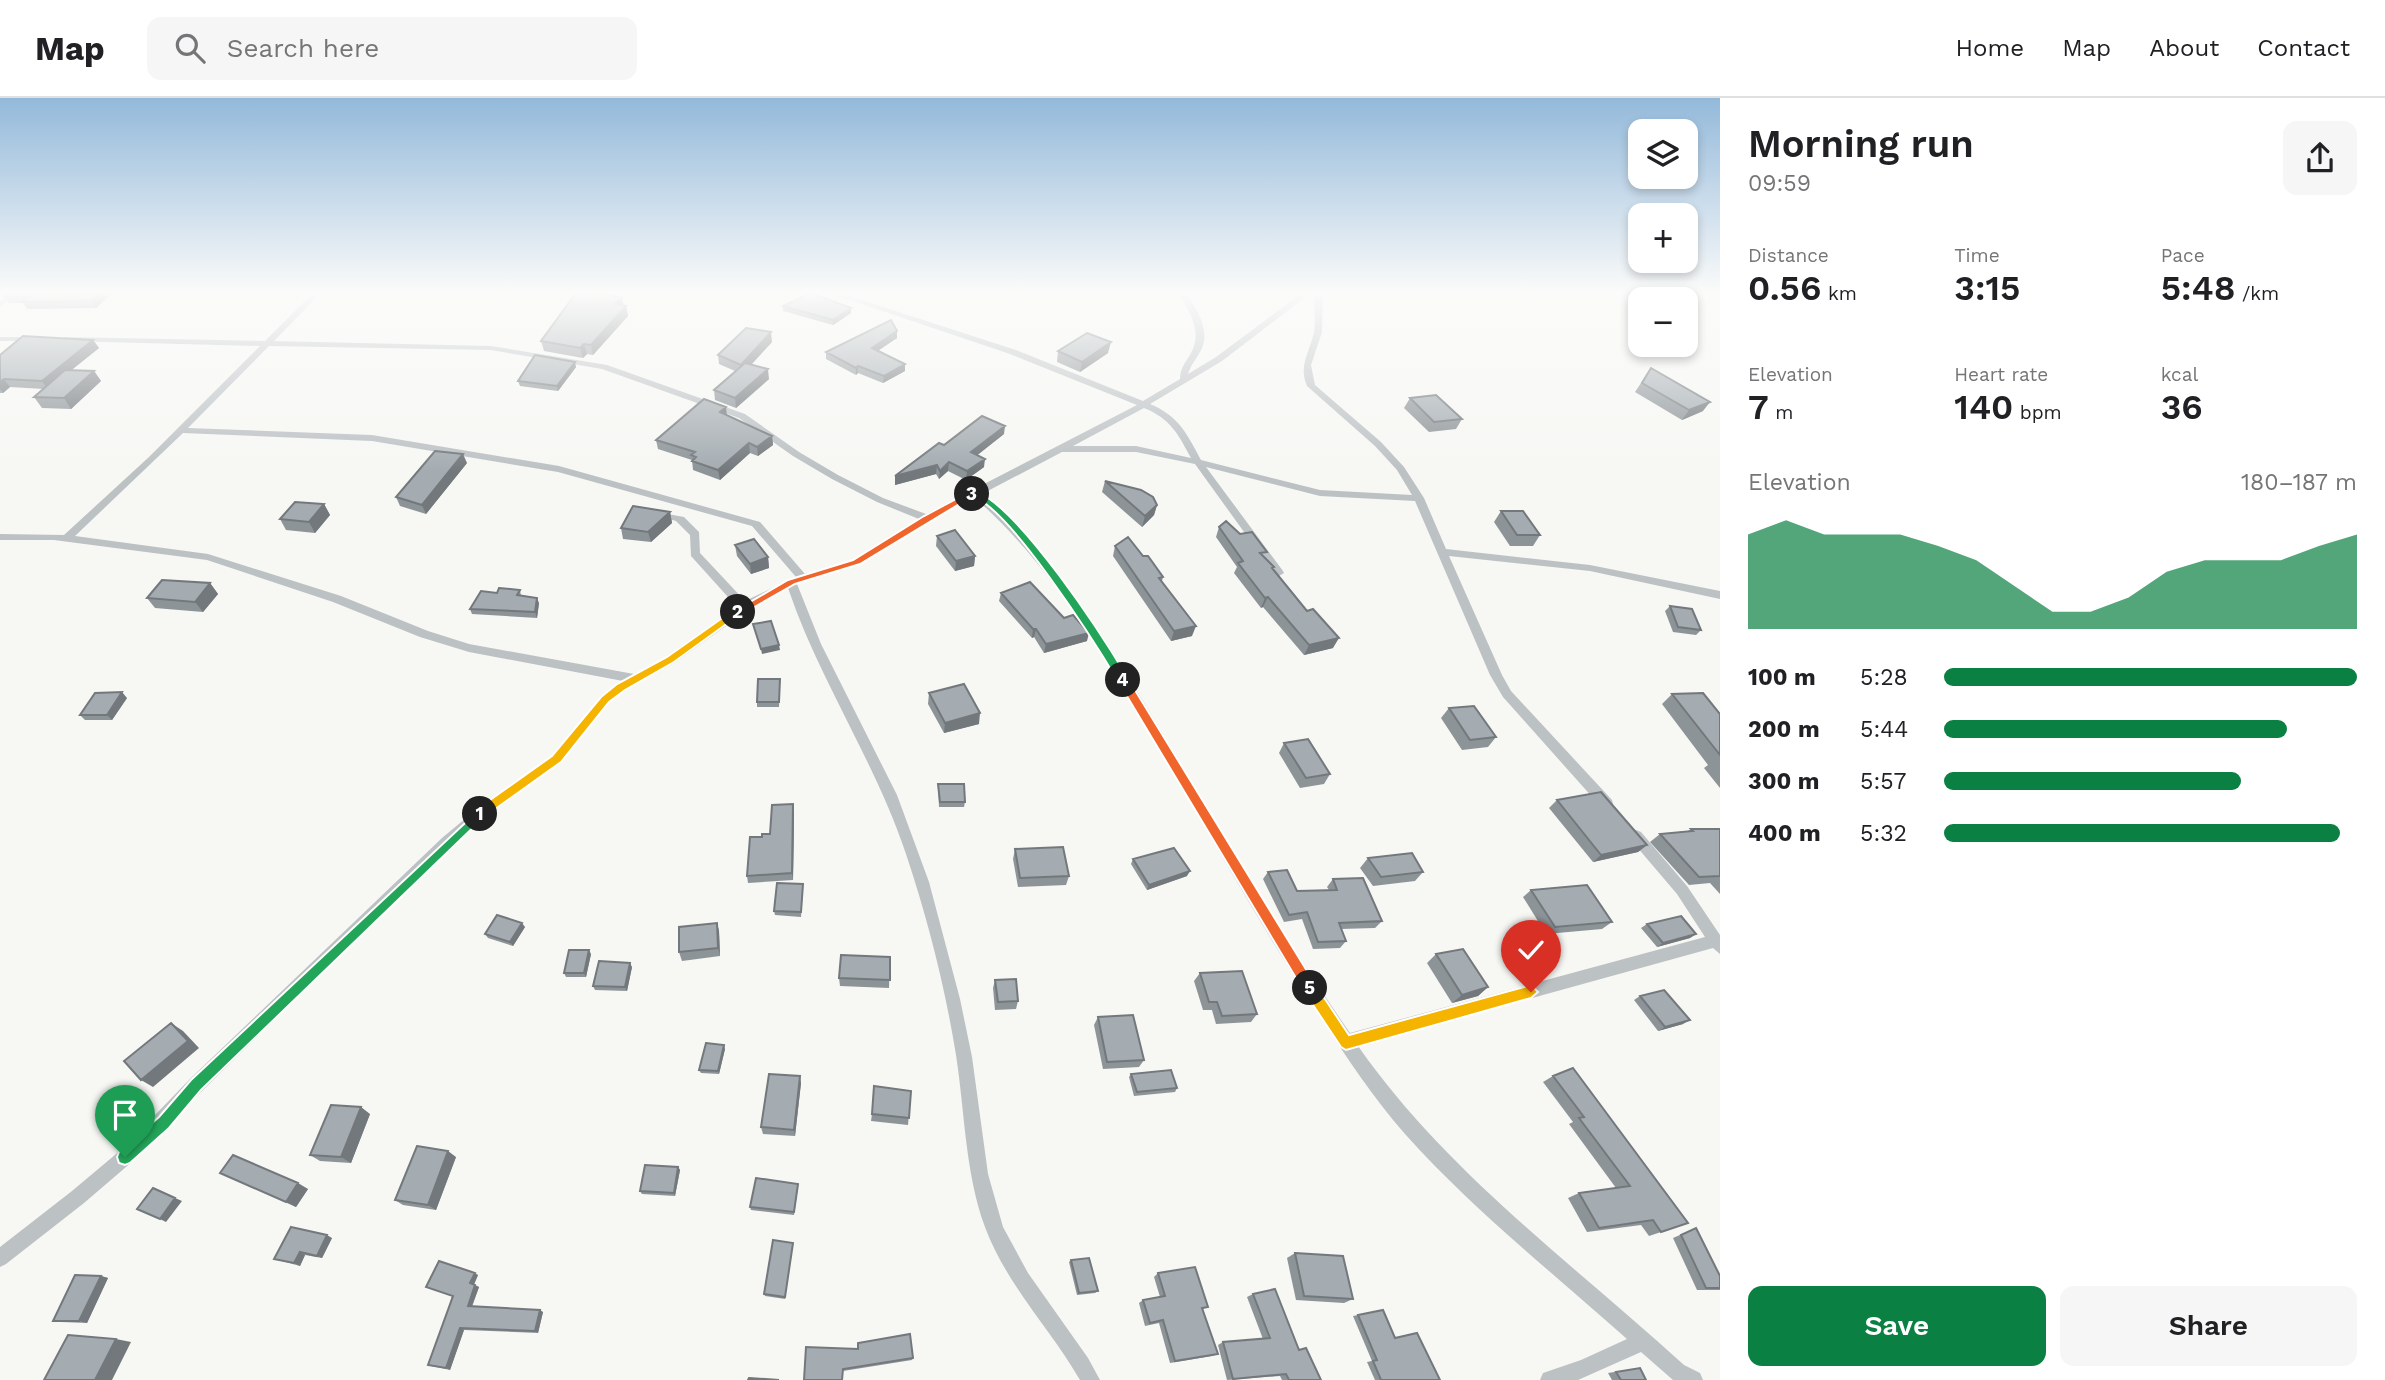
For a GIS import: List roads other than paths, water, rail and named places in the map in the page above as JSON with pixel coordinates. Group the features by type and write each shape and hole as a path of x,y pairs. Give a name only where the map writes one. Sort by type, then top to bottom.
{"street":[{"path":"66,539 181,430 255,353"},
{"path":"522,353 604,367 727,409 760,426 796,454 835,477 880,500 927,518"},
{"path":"1015,353 1159,411 1178,426 1197,461 1279,573"},
{"path":"1184,381 1185,368 1194,353"},
{"path":"0,1258 85,1192 164,1123 196,1085 447,842 489,807 556,759 592,712 621,687 670,660 744,608 797,580 856,562 927,518 1143,405 1227,353"},
{"path":"1310,353 1307,360 1307,379 1317,393 1391,457 1419,498 1496,675 1507,694 1616,815"},
{"path":"181,430 372,438 559,469 756,524 797,580 807,626 834,684 886,781 922,884 956,1017 976,1154 990,1215 1024,1285 1090,1380"},
{"path":"1059,449 1136,449 1197,461 1320,493 1419,498"},
{"path":"975,493 1002,513 1026,539 1098,639 1263,914 1381,1091 1422,1140 1536,1248 1677,1372 1693,1380"},
{"path":"665,515 680,519 695,534 695,554 744,608"},
{"path":"0,537 35,536 208,557 337,599 425,634 469,648 636,679"},
{"path":"1443,552 1590,568 1720,595"},
{"path":"1346,1042 1718,944 1682,890 1625,824"},
{"path":"1550,1380 1644,1341"}]}
